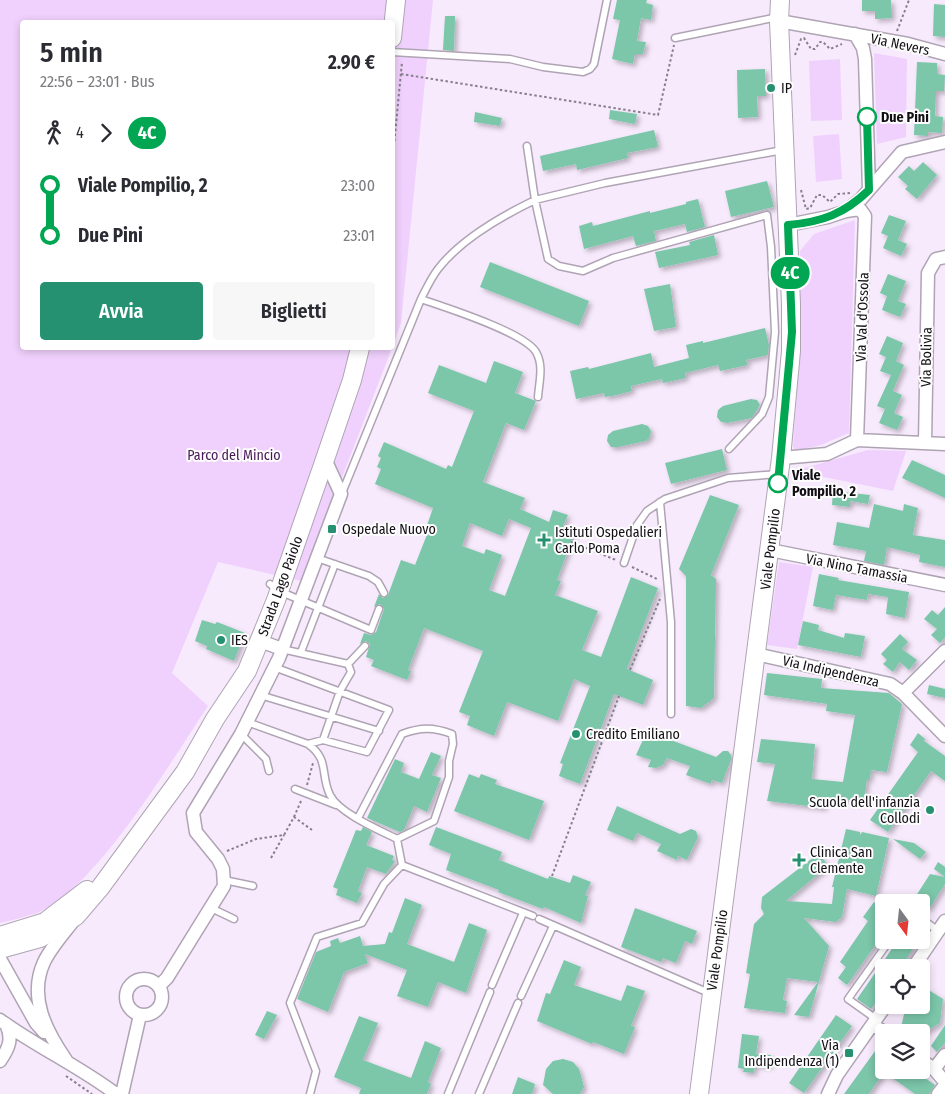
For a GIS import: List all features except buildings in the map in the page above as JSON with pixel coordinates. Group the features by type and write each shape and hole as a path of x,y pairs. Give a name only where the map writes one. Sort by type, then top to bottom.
{"street":[{"path":"394,20 396,0"},
{"name":"Via Nevers","path":"779,13 856,36 945,54"},
{"name":"Viale Pompilio","path":"699,1094 770,550 780,466 792,332 779,13"},
{"name":"Via Nevers","path":"856,36 865,59 866,193"},
{"path":"788,225 828,217 846,211 866,193 902,152 945,142"},
{"name":"Via Val d'Ossola","path":"846,211 860,210 866,216 856,440"},
{"name":"Via Bolivia","path":"924,442 928,273 936,260 945,257"},
{"name":"Strada Lago Paiolo","path":"222,709 274,588 352,380 360,350"},
{"path":"780,466 827,454 856,440 945,444"},
{"path":"159,986 167,978 222,892 224,880 222,870 214,854 196,832 193,813 241,734 274,667 302,600 341,494 324,457"},
{"name":"Via Nino Tamassia","path":"770,550 945,586"},
{"name":"Strada Lago Paiolo","path":"2,940 40,938 76,916 100,888 185,772 247,671 260,640 274,588"},
{"path":"260,640 282,649"},
{"path":"904,692 945,651"},
{"name":"Via Indipendenza","path":"756,652 890,684 904,692 945,736"},
{"name":"Strada Lago Paiolo","path":"2,940 45,922 79,899 122,857"},
{"path":"52,1041 43,1024 39,1002 39,981 44,962 76,916"},
{"path":"920,959 943,927"},
{"path":"0,959 36,1023 66,1060"},
{"path":"150,979 159,986 163,996 160,1006 152,1014 140,1014 127,1003 127,992 133,982 150,979"},
{"path":"3,1022 32,1043 66,1060 116,1094 140,1014"},
{"path":"3,1022 10,1039 3,1056"},
{"path":"828,1094 837,1074 875,1028"},
{"path":"3,1056 22,1044 32,1043"},
{"path":"934,1069 945,1055"},
{"path":"930,1066 945,1084 938,1094"}],"lane":[{"path":"395,52 510,58 543,67 583,72 590,69 594,64 607,0"},
{"path":"675,41 779,13"},
{"path":"527,146 535,200 548,259 559,266 583,271 613,258 767,216 772,247 775,332 769,397 762,414 729,450"},
{"path":"341,494 420,299 439,268 466,243 498,218 535,200 605,183 784,150"},
{"path":"420,299 491,325 530,345 536,352 541,366 538,397"},
{"path":"624,563 637,525 647,511 660,502 728,478 780,466"},
{"path":"660,502 671,622 670,714"},
{"path":"317,558 378,582 384,593"},
{"path":"301,652 335,564"},
{"path":"274,588 371,630 379,609"},
{"path":"348,664 365,646"},
{"path":"282,649 348,664"},
{"path":"322,740 340,691 351,672 348,664"},
{"path":"274,667 389,710 367,752 322,740 308,744"},
{"name":"Via Indipendenza","path":"904,692 945,731"},
{"path":"260,695 379,731"},
{"path":"247,722 308,744 316,750 322,759 329,793 338,806"},
{"path":"358,818 402,734 418,728 429,728 452,734 453,744 449,761 450,777 434,821 397,839"},
{"path":"241,734 266,759 269,771"},
{"path":"295,789 338,806 397,839"},
{"path":"397,839 402,865"},
{"path":"402,865 536,918 711,993"},
{"path":"310,1094 316,1071 290,1003 293,995 317,937 362,923 384,884 402,865"},
{"path":"224,880 253,886"},
{"path":"211,908 234,919"},
{"path":"448,1094 523,913"},
{"path":"923,959 943,927 930,922"},
{"path":"479,1094 519,999 553,926"},
{"path":"875,1024 848,999 884,949"},
{"path":"832,1094 840,1077 875,1029"}],"path":[{"path":"894,37 909,0"},
{"path":"794,57 801,39 804,38 811,49 815,49 823,42 830,49 856,36"},
{"path":"401,74 658,115 675,41"},
{"path":"395,135 403,52"},
{"path":"799,185 806,209 810,208 817,196 822,195 830,202 838,194 866,193"},
{"path":"571,542 654,576 661,582"},
{"path":"630,670 662,595"},
{"path":"552,876 619,696"},
{"path":"271,858 294,817 304,793 316,750"},
{"path":"294,817 312,830"},
{"path":"214,854 256,839 284,835"},
{"path":"64,1075 92,1094"}],"green space":[{"name":"Parco del Mincio","path":"0,0 433,0 401,323 395,340 395,20 20,20 20,350 391,350 302,581 218,562 172,673 208,706 131,821 84,878 60,899 37,913 0,923"},
{"path":"874,53 907,59 906,137 877,144"},
{"path":"840,59 842,120 811,121 809,61"},
{"path":"839,134 842,179 816,182 813,136"},
{"path":"855,220 849,433 821,445 795,451 793,446 800,347 800,251 814,234"},
{"path":"868,450 906,451 893,491 794,471"},
{"path":"779,562 813,567 797,649 767,645"}],"bus line":[{"name":"4C","path":"778,483 792,351 788,225 795,225 846,211 869,190 867,117"}],"place":[{"name":"IP","path":"771,88"},
{"name":"Due Pini","path":"867,117"},
{"name":"Viale Pompilio, 2","path":"778,483"},
{"name":"Ospedale Nuovo","path":"332,529"},
{"name":"Istituti Ospedalieri Carlo Poma","path":"544,540"},
{"name":"IES","path":"221,640"},
{"name":"Credito Emiliano","path":"576,734"},
{"name":"Scuola dell'infanzia Collodi","path":"930,810"},
{"name":"Clinica San Clemente","path":"799,860"},
{"name":"Via Indipendenza (1)","path":"849,1053"}]}
